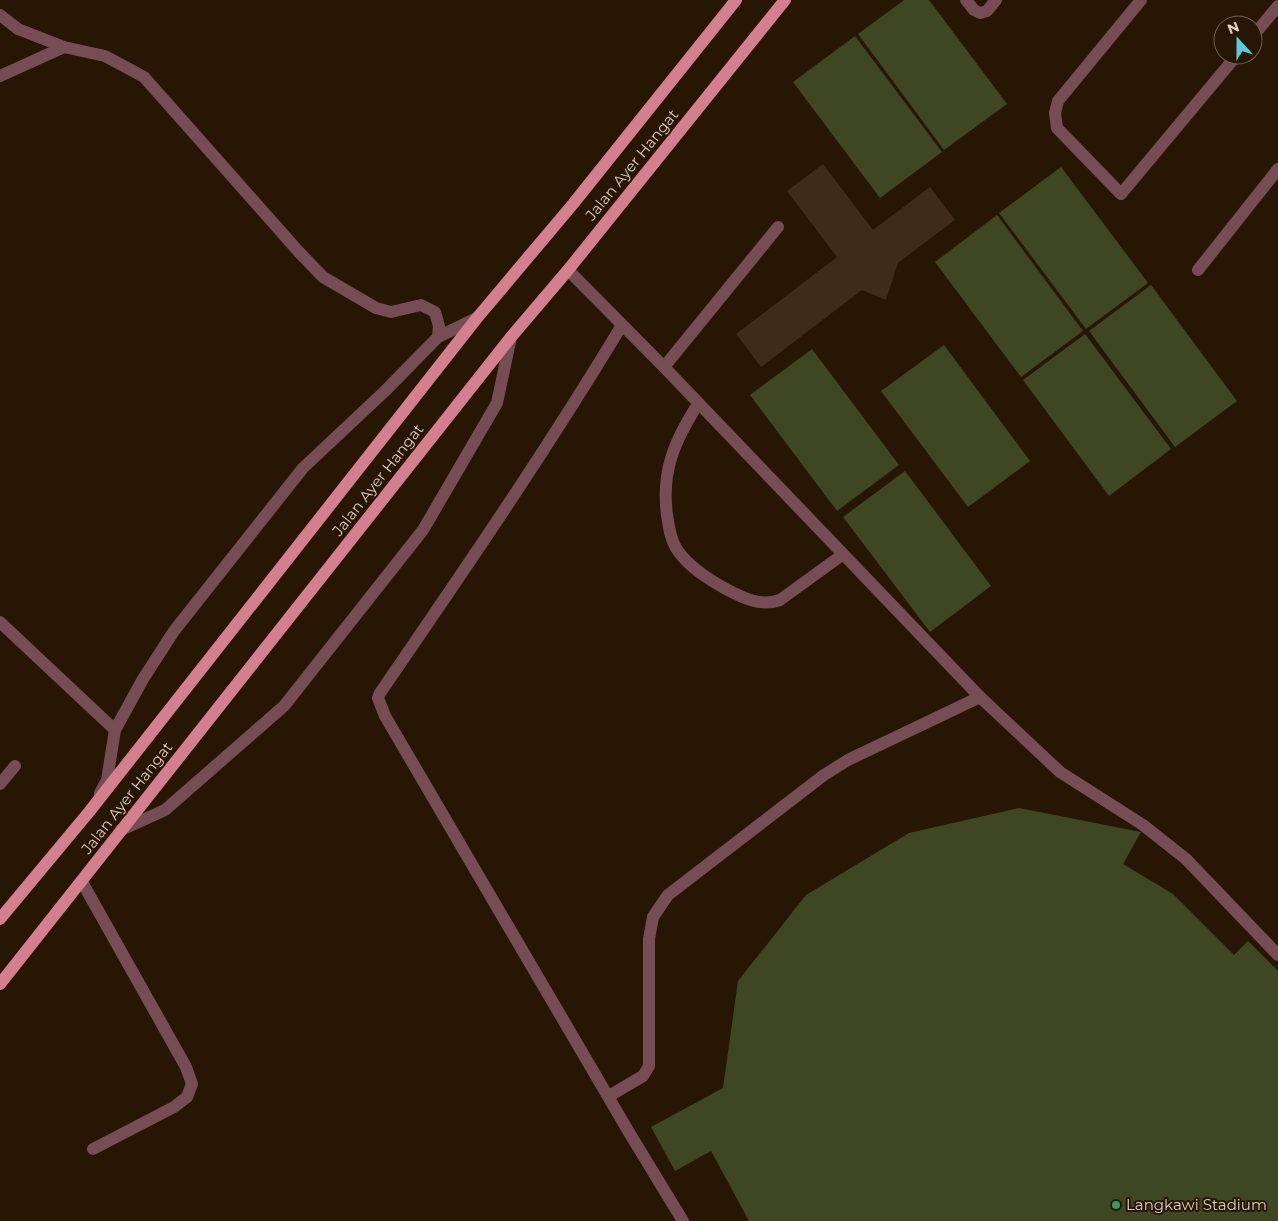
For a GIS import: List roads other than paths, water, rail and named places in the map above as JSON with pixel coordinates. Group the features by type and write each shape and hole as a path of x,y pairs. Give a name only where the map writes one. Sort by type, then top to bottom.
{"main road":[{"name":"Jalan Ayer Hangat","path":"0,919 88,812 477,318 579,197 736,0"},
{"name":"Jalan Ayer Hangat","path":"0,984 511,338 786,0"}],"street":[{"path":"966,0 974,10 980,12 987,11 996,0"},
{"path":"1141,0 1058,102 1055,113 1057,128 1121,194 1229,65"},
{"path":"1263,25 1277,10"},
{"path":"0,15 18,29 64,46 105,56 144,78 298,252 323,277 376,308 391,312 421,305 435,312 440,326 438,337"},
{"path":"0,76 64,46"},
{"path":"1198,270 1278,169"},
{"path":"664,367 778,227"},
{"path":"568,270 664,367 980,698 1060,772 1143,825 1186,859 1278,954"},
{"path":"88,812 107,780 115,730 143,679 174,631 303,468 385,391 438,337 477,318"},
{"path":"622,326 574,405 378,698 385,716 683,1221"},
{"path":"121,830 165,810 284,706 423,530 497,402 511,338"},
{"path":"698,404 684,425 674,446 668,467 666,488 670,534 676,548 686,561 714,582 738,595 762,603 772,603 780,600 842,555"},
{"path":"0,622 115,730"},
{"path":"608,1096 643,1076 649,1066 649,939 653,917 668,895 824,775 848,760 980,698"},
{"path":"0,784 15,766"},
{"path":"82,882 186,1066 192,1084 187,1097 174,1107 93,1149"}],"place":[{"name":"Langkawi Stadium","path":"1116,1205"}]}
